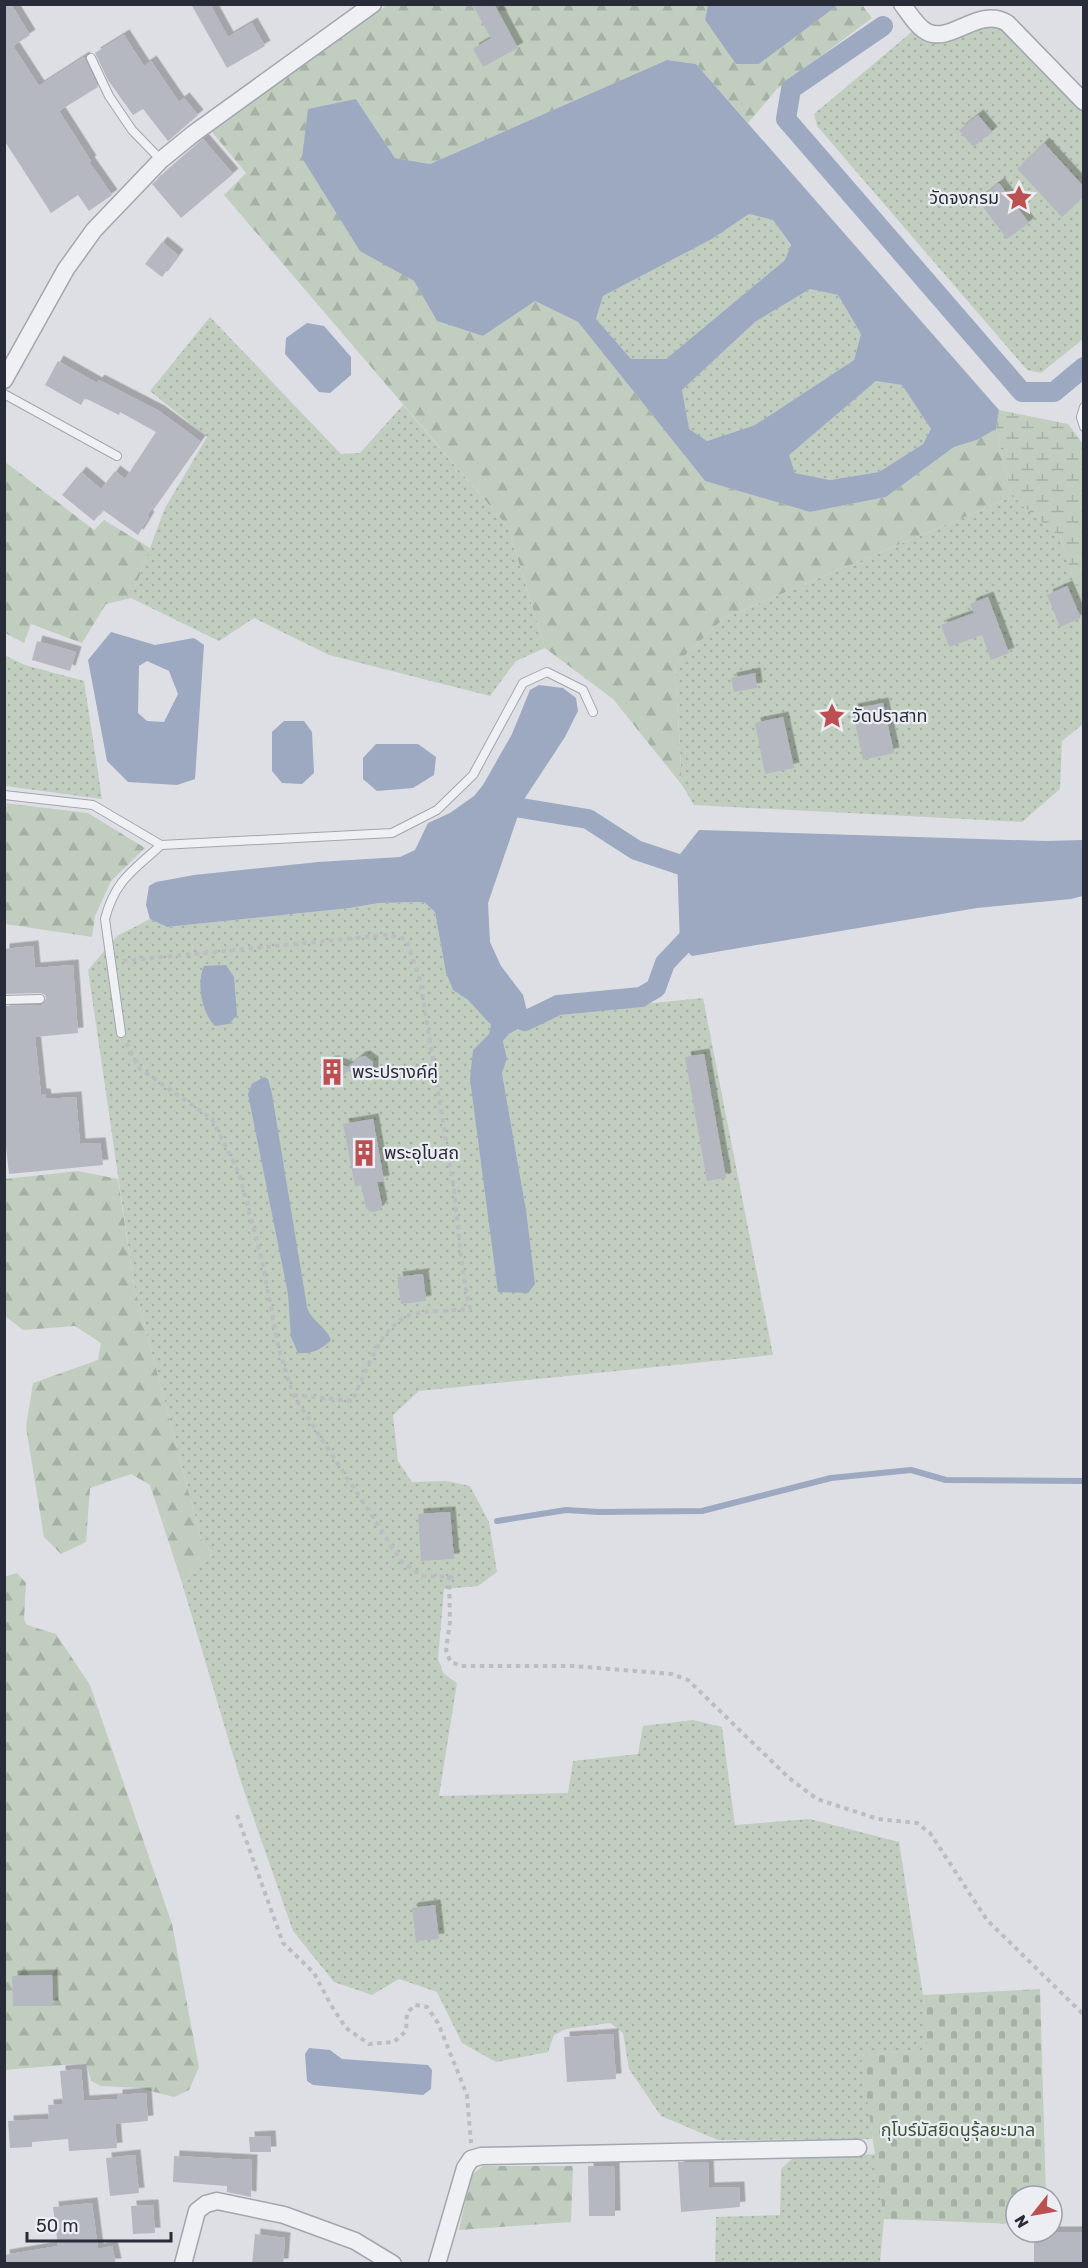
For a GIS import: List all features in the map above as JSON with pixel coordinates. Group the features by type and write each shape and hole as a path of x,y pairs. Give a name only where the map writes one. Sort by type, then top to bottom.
{"street":[{"path":"6,373 66,269 94,230 161,160 193,134 373,4"},
{"path":"902,4 924,31 933,34 987,18 998,18 1007,23 1083,102"},
{"path":"437,2264 465,2168 471,2159 481,2156 858,2148"},
{"path":"183,2264 197,2211 206,2204 217,2201 284,2215 355,2241 393,2264"}],"lane":[{"path":"91,58 109,96 132,130 161,160"},
{"path":"4,394 117,456"},
{"path":"1083,407 1081,417 1083,427"},
{"path":"4,795 93,805 161,845 392,833 437,810 473,775 523,682 547,672 583,690 592,712"},
{"path":"121,1033 105,919 110,900 119,884 161,845"},
{"path":"4,1000 40,999"}],"path":[{"path":"111,962 386,935 406,939 420,980 454,1190 463,1275 470,1309 411,1315 395,1323 382,1338 352,1401 293,1395"},
{"path":"121,1033 139,1068 212,1119 238,1173 262,1260 279,1350 293,1395 402,1562 422,1576 458,1577"},
{"path":"449,1576 450,1622 446,1650 450,1661 460,1666 574,1666 672,1674 688,1680 789,1778 817,1799 878,1819 917,1823 930,1833 987,1920 1083,2014"},
{"path":"237,1815 283,1943 314,1973 346,2028 369,2044 394,2043 406,2031 407,2013 415,2005 427,2007 438,2024 467,2095 471,2159"}],"green space":[{"path":"387,5 708,5 705,20 736,63 759,64 838,5 862,5 872,18 777,89 748,123 696,64 667,60 430,164 395,158 356,99 360,250 414,281 437,321 483,336 535,301 578,322 705,481 810,512 886,497 954,447 977,440 996,429 1012,497 724,618 675,665 682,785 613,699 545,648 508,527 224,195 246,173 212,132"},
{"path":"993,24 1005,27 1083,111 1083,339 1041,373 1027,370 817,126 814,114 914,30"},
{"path":"749,214 773,220 791,246 785,260 666,359 631,360 596,319 603,296 712,239"},
{"path":"810,289 838,295 861,334 854,360 755,425 707,441 688,429 682,390 755,322"},
{"path":"210,317 341,454 360,453 403,405 508,527 545,648 516,661 490,696 329,655 254,618 219,641 131,598 165,508 207,437 150,391"},
{"path":"876,381 902,385 931,429 923,444 879,472 830,480 795,473 788,455"},
{"path":"999,410 1068,424 1083,444 1083,608 1060,537 1012,497 996,429"},
{"path":"4,461 94,530 104,520 150,548 131,598 106,604 82,643 31,624 24,643 5,633"},
{"path":"1012,497 1060,537 1083,608 1083,724 1062,741 1060,789 1022,822 694,805 682,785 675,665 724,618"},
{"path":"4,655 25,665 84,681 102,799 5,786"},
{"path":"4,803 88,813 145,848 111,881 95,916 92,937 5,924"},
{"path":"424,902 435,912 446,973 453,990 468,1000 491,1025 489,1034 473,1050 526,1210 502,1073 507,1059 503,1041 509,1034 554,1013 703,998 773,1355 419,1391 393,1415 398,1461 412,1482 447,1481 470,1486 489,1522 497,1572 478,1586 444,1589 438,1659 444,1674 457,1683 439,1796 568,1793 573,1761 638,1754 643,1726 693,1720 722,1727 735,1825 810,1819 899,1842 923,1995 928,2050 862,2055 873,2139 718,2140 661,2116 629,2069 623,2033 610,2023 566,2029 554,2035 548,2052 496,2062 462,2043 437,1992 399,1979 372,1995 334,1982 293,1931 241,1782 182,1583 213,1553 201,1539 134,1285 88,970 117,936 150,919 167,927 379,903"},
{"path":"78,1171 118,1179 134,1285 201,1539 213,1553 182,1583 150,1485 131,1474 90,1488 86,1542 61,1554 44,1537 26,1427 33,1383 98,1360 101,1343 75,1326 23,1330 5,1316 5,1179"},
{"path":"17,1573 26,1583 24,1619 27,1625 56,1634 90,1685 172,1924 199,2067 189,2090 174,2097 139,2088 101,2086 91,2081 86,2063 5,2070 4,1577"},
{"name":"กุโบร์มัสยิดนูรุ้ลยะมาล","path":"1040,1989 1046,2184 1004,2184 1004,2224 884,2219 861,2055 927,2050 923,1995"},
{"path":"876,2154 884,2219 880,2263 715,2264 716,2217 780,2215 781,2169 793,2158"},
{"path":"483,2166 573,2166 571,2222 459,2230 471,2175"}],"water":[{"path":"708,4 838,5 759,64 736,64 705,20"},
{"path":"667,60 696,64 999,410 996,429 977,440 954,447 886,497 810,512 705,481 578,322 535,301 483,336 437,321 414,281 360,251 302,158 308,109 356,99 395,158 430,164","holes":["749,214 773,220 791,245 785,260 666,359 631,359 596,319 603,296 712,239","810,289 838,295 861,334 854,360 755,425 707,441 689,429 682,390 755,322","876,381 902,385 931,429 923,444 879,472 830,480 795,473 789,455"]},
{"path":"307,323 324,326 351,357 351,375 330,393 319,392 285,354 286,338"},
{"path":"111,632 155,645 194,638 204,645 195,779 177,785 128,782 107,761 88,660","holes":["147,661 169,671 178,694 164,722 147,721 138,713 139,666"]},
{"path":"539,685 563,688 576,698 578,711 565,737 523,801 488,903 490,942 501,966 523,995 527,1011 522,1027 509,1034 503,1041 507,1059 502,1073 526,1210 535,1284 528,1293 498,1292 470,1079 473,1050 489,1034 491,1025 468,1000 453,990 446,973 435,912 424,902 379,903 167,927 150,919 146,905 149,886 156,882 194,875 318,862 400,857 415,850 428,823 450,813 474,796 483,785 512,734 530,690"},
{"path":"284,721 304,721 312,732 314,773 302,784 282,783 272,771 272,732"},
{"path":"376,744 418,744 436,757 434,775 413,788 377,791 363,779 363,758"},
{"path":"699,830 1045,841 1083,840 1083,896 977,908 692,956 680,945 677,858"},
{"path":"226,965 234,977 237,1015 229,1024 215,1026 207,1014 202,998 202,973 204,966"},
{"path":"264,1077 268,1079 272,1094 307,1307 331,1340 320,1349 308,1353 298,1353 291,1337 288,1294 248,1094 252,1084"},
{"path":"309,2048 330,2050 342,2059 428,2065 432,2070 431,2089 423,2095 313,2085 307,2081 305,2054"}],"building":[{"path":"4,4 11,4 30,35 13,46 39,86 84,57 98,87 59,111 91,161 89,162 112,195 89,211 78,195 51,213 4,140"},
{"path":"191,4 210,4 228,37 252,23 265,46 227,68"},
{"path":"472,4 494,4 518,48 483,67 473,49 491,38"},
{"path":"124,35 144,66 151,61 179,102 184,98 198,115 168,141 143,109 133,115 108,80 95,53"},
{"path":"978,115 992,132 973,147 959,130"},
{"path":"203,139 233,174 181,218 152,184"},
{"path":"1044,143 1083,186 1083,197 1062,217 1017,169"},
{"path":"999,183 1029,223 1007,239 978,200"},
{"path":"162,242 178,255 162,277 145,264"},
{"path":"58,361 97,383 99,380 159,411 200,441 147,516 149,517 138,535 103,510 94,521 62,495 81,472 101,489 115,471 125,479 156,432 120,412 119,415 85,398 81,405 45,385"},
{"path":"1067,586 1081,618 1060,627 1047,595"},
{"path":"988,597 1009,653 991,660 982,635 949,647 941,625 974,613 970,604"},
{"path":"37,641 76,652 70,671 32,660"},
{"path":"755,673 757,688 734,692 731,678"},
{"path":"883,703 894,753 863,760 852,709"},
{"path":"783,717 794,768 765,774 755,723"},
{"path":"33,946 35,968 73,965 78,1033 35,1037 41,1094 45,1094 46,1099 76,1097 80,1144 100,1143 103,1165 9,1174 4,1128 4,1006 41,1005 46,999 45,995 40,993 4,994 4,949"},
{"path":"704,1054 726,1178 707,1181 685,1057"},
{"path":"365,1056 373,1062 373,1072 368,1076 363,1077 348,1071 337,1081 332,1082 323,1076 322,1071 328,1062 333,1061 348,1067 360,1057"},
{"name":"พระอุโบสถ","path":"373,1119 384,1181 377,1182 382,1205 378,1211 371,1212 366,1208 361,1185 355,1186 343,1124"},
{"path":"423,1274 426,1301 401,1304 397,1277"},
{"path":"450,1512 454,1559 421,1561 418,1514"},
{"path":"435,1905 439,1939 416,1941 412,1908"},
{"path":"52,1975 53,2006 13,2006 12,1976"},
{"path":"613,2034 616,2079 567,2082 564,2037"},
{"path":"81,2069 84,2101 117,2099 117,2095 146,2093 148,2121 115,2124 117,2148 69,2151 68,2139 32,2142 32,2147 10,2148 8,2121 49,2119 48,2105 63,2104 60,2071"},
{"path":"270,2136 271,2152 250,2152 249,2137"},
{"path":"135,2155 139,2193 110,2196 106,2158"},
{"path":"174,2156 252,2160 251,2197 227,2192 227,2186 173,2182"},
{"path":"678,2162 708,2162 709,2188 739,2187 740,2207 681,2212"},
{"path":"588,2166 614,2166 615,2216 589,2216"},
{"path":"92,2203 98,2249 112,2246 116,2264 5,2264 4,2255 58,2246 53,2207"},
{"path":"153,2205 155,2233 133,2234 131,2206"},
{"path":"1064,2232 1083,2232 1083,2264 1034,2264 1034,2244 1064,2244"},
{"path":"255,2234 285,2238 283,2264 252,2264"}],"waterway":[{"path":"883,26 791,89 786,119 1022,392 1054,392 1084,367"},
{"path":"503,805 588,819 636,850 693,869 705,921 665,963 656,988 641,997 558,1005 525,1021 503,1013 468,966 459,871 488,818 503,805"},
{"path":"497,1521 566,1510 702,1511 831,1478 911,1470 946,1480 1084,1481"}],"place":[{"name":"วัดจงกรม","path":"1019,198"},
{"name":"วัดปราสาท","path":"832,716"},
{"name":"พระปรางค์คู่","path":"332,1072"},
{"name":"พระอุโบสถ","path":"364,1153"}]}
